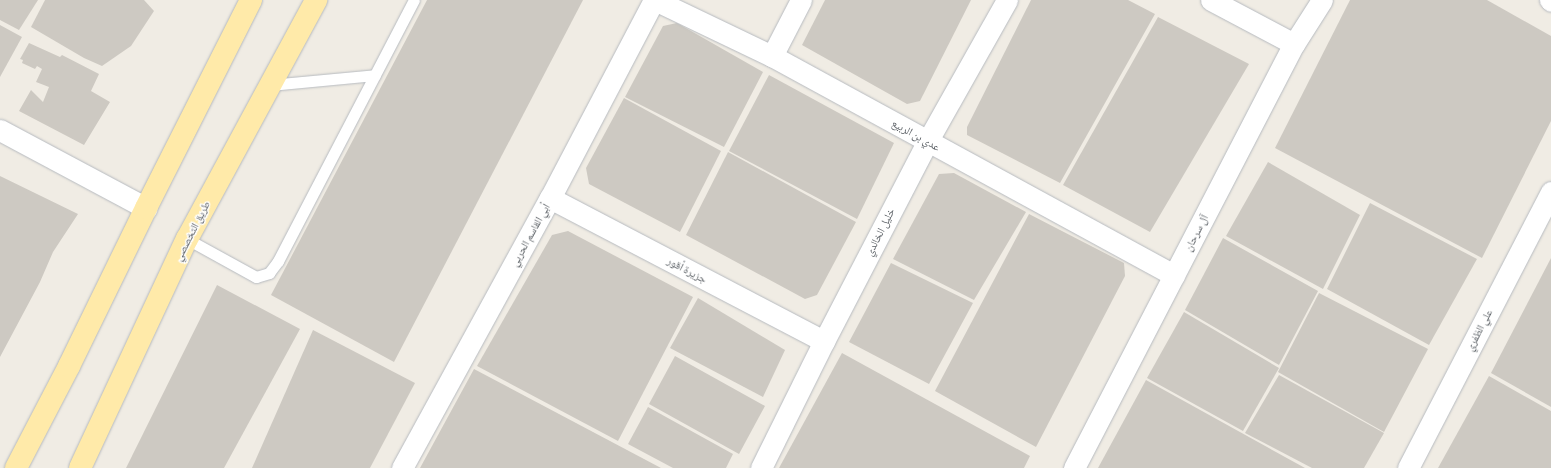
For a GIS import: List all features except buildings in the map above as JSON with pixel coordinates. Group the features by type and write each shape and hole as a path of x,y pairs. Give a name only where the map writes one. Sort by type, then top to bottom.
{"main road":[{"path":"16,468 69,366 146,208 251,0"},
{"name":"طريق التخصصي","path":"80,468 187,239 316,0"}],"street":[{"name":"عدي بن الربيع","path":"655,0 772,56 927,142 1174,275"},
{"name":"أبي القاسم الحربي","path":"402,468 550,198 655,0"},
{"path":"772,56 802,0"},
{"name":"خليل الخالدي","path":"761,468 824,341 927,142 1007,0"},
{"path":"1211,0 1294,44"},
{"name":"آل سرحان","path":"1074,468 1294,44 1322,0"},
{"path":"0,130 146,208"},
{"name":"علي الظفري","path":"1408,468 1551,192"},
{"name":"جزيرة أقور","path":"550,198 824,341"}],"lane":[{"path":"187,239 256,277 269,273 278,261 414,0"},
{"path":"270,85 375,75"}]}
